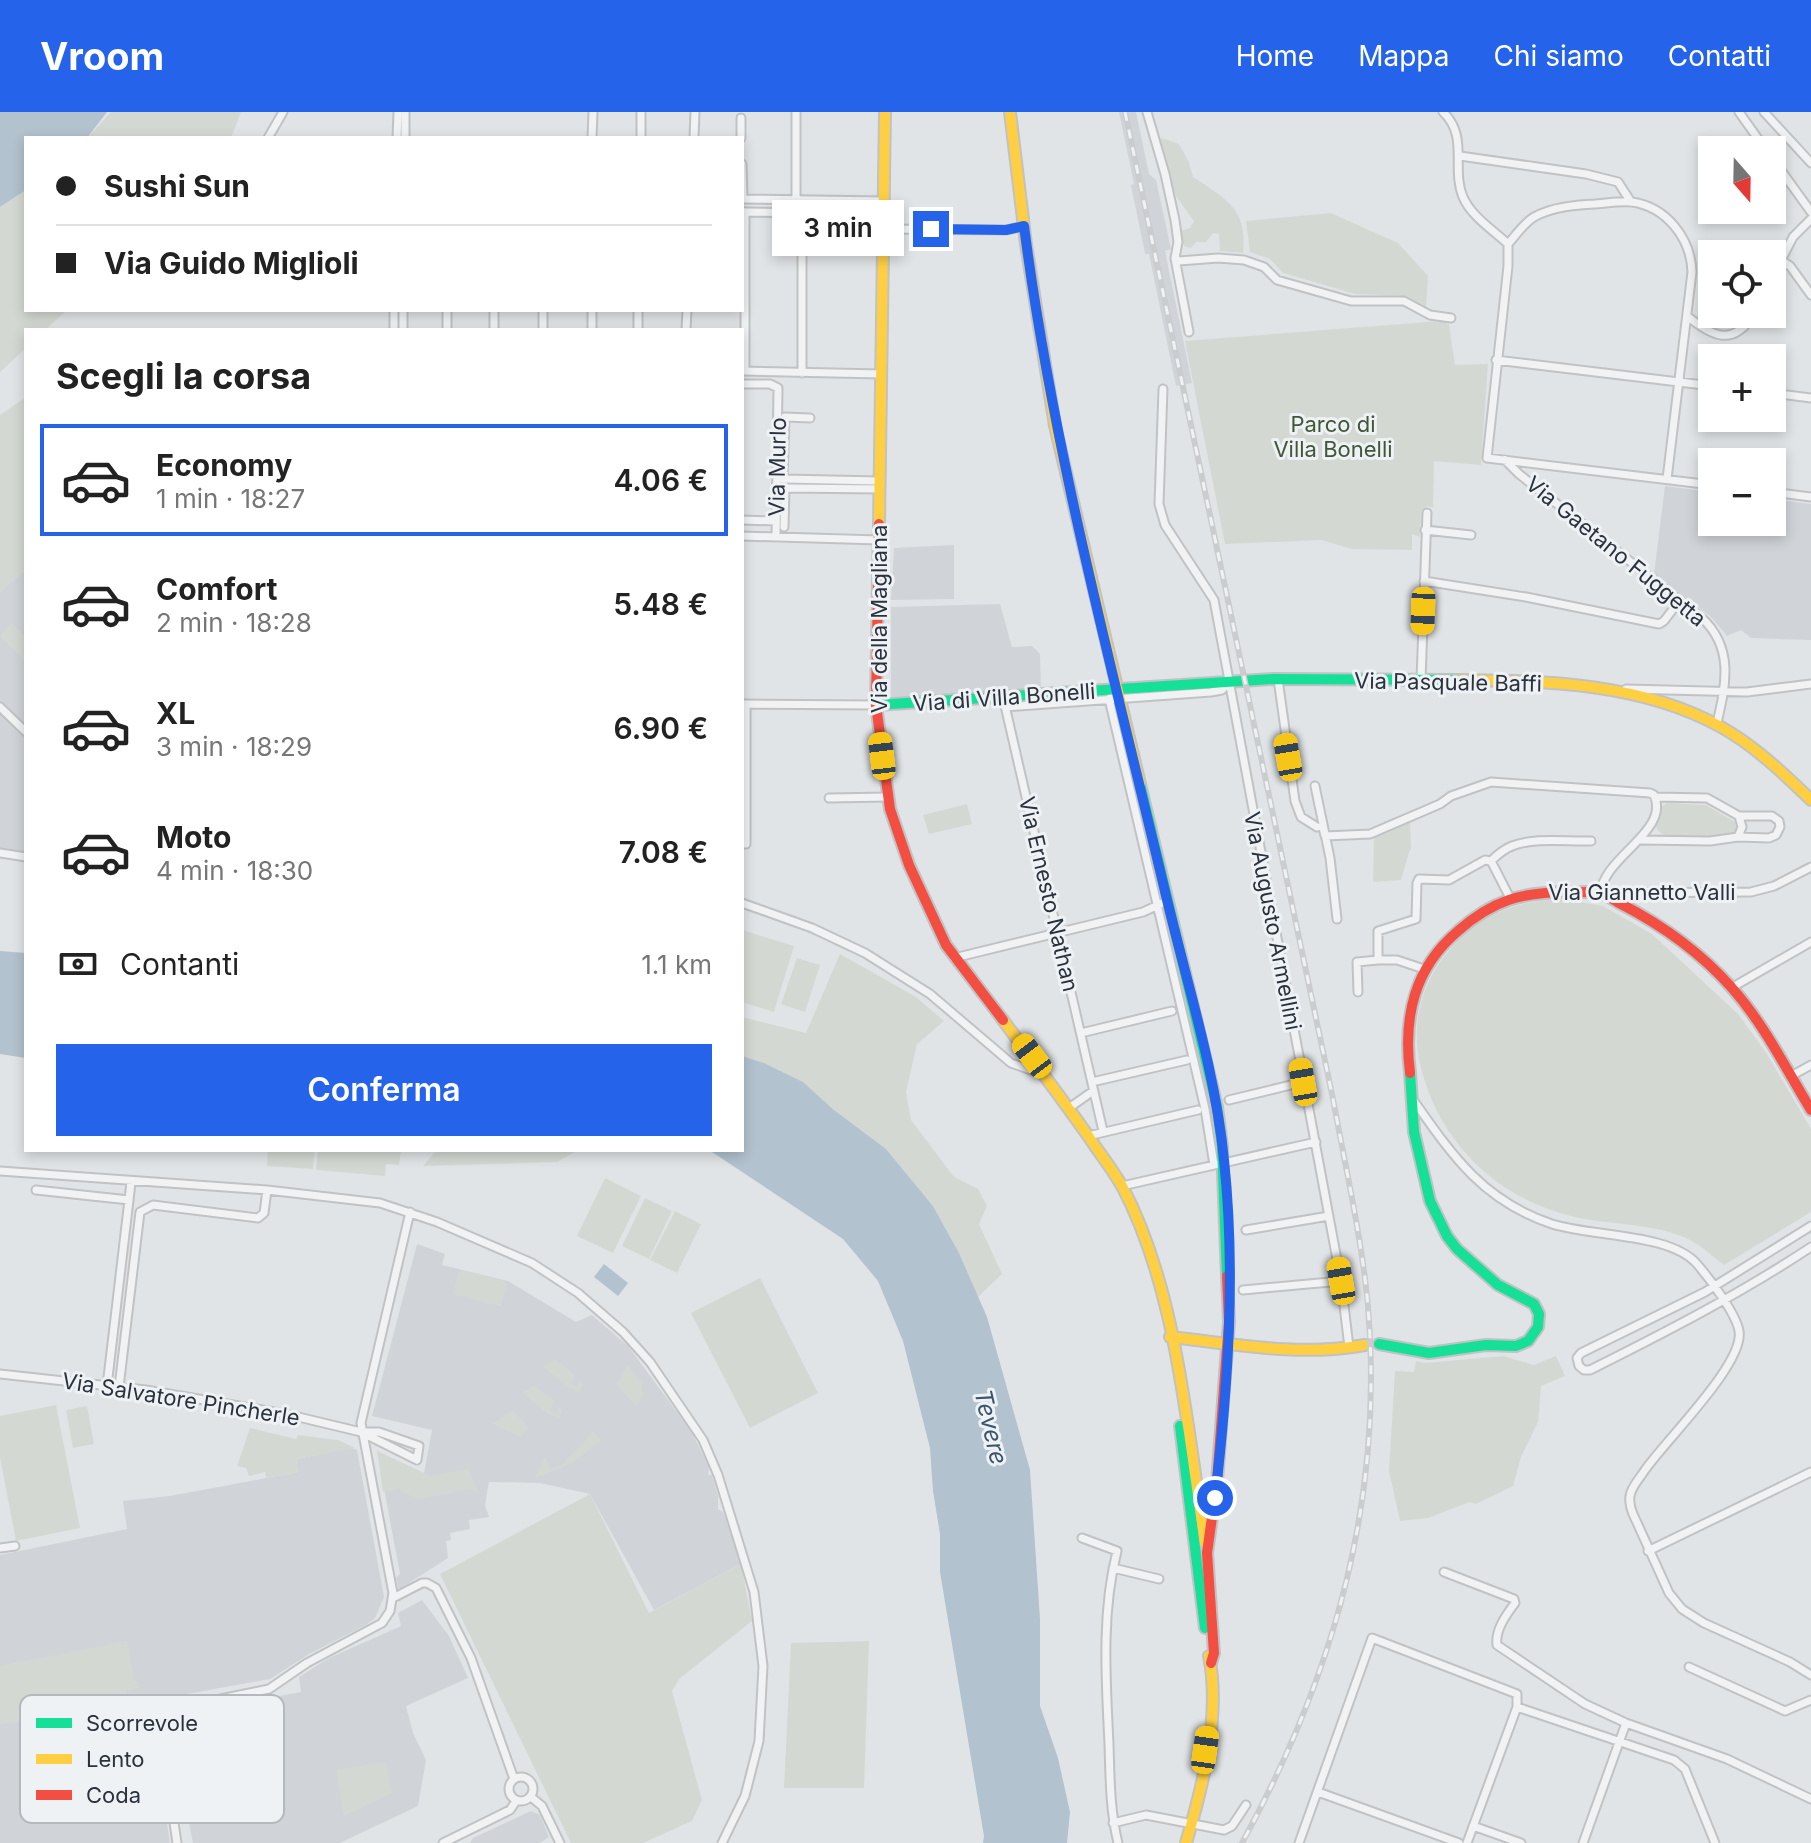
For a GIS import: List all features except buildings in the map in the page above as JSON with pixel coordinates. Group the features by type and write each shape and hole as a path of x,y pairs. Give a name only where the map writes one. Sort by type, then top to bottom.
{"main road":[{"name":"Via della Magliana","path":"885,112 876,705 888,797 909,865 954,958 1047,1076 1122,1186 1150,1251 1170,1337 1207,1553"},
{"path":"1010,112 1055,426 1115,695 1217,1107 1229,1289 1228,1344 1217,1481 1207,1553 1214,1653 1211,1663"},
{"name":"Via di Villa Bonelli","path":"876,705 1115,695 1278,679"},
{"name":"Via Pasquale Baffi","path":"1278,679 1421,680 1618,689 1672,703 1717,723 1771,760 1811,800"},
{"name":"Via Giannetto Valli","path":"1379,1344 1429,1353 1492,1345 1516,1346 1531,1338 1539,1322 1534,1304 1494,1282 1457,1249 1440,1223 1428,1194 1415,1139 1408,1037 1413,1000 1424,969 1451,935 1481,913 1510,898 1546,891 1601,893"},
{"path":"1601,893 1650,919 1719,975 1758,1022 1811,1108"},
{"name":"Via della Magliana","path":"1170,1337 1211,1663 1209,1726 1192,1825 1186,1843"},
{"path":"1170,1337 1297,1351 1332,1351 1365,1345"}],"street":[{"path":"269,136 283,112"},
{"path":"397,136 398,112"},
{"path":"405,112 405,136"},
{"path":"592,136 593,112"},
{"path":"641,112 641,136"},
{"path":"694,136 695,112"},
{"path":"796,112 796,200"},
{"path":"1147,112 1175,220 1178,242 1175,258 1189,332"},
{"path":"1443,112 1455,130 1464,198 1470,208 1508,244"},
{"path":"1739,112 1756,136"},
{"path":"1751,128 1760,116 1811,163"},
{"path":"741,118 741,136"},
{"path":"1460,156 1586,174 1618,182 1631,202"},
{"path":"1786,177 1811,212"},
{"path":"744,199 883,201"},
{"path":"1667,479 1692,269 1683,238 1661,214 1631,202 1583,205 1532,218 1508,244 1487,458 1698,483"},
{"path":"882,374 744,371 744,212 883,214"},
{"path":"802,213 802,373"},
{"path":"1786,251 1796,233 1811,219"},
{"path":"883,229 1006,230 1024,226"},
{"path":"1175,258 1187,261 1244,260 1264,267 1277,280 1351,301 1404,301 1430,315 1451,318"},
{"path":"1786,263 1811,295"},
{"path":"1687,316 1698,324"},
{"path":"1703,328 1727,336 1742,328"},
{"path":"1496,360 1698,384"},
{"name":"Via Murlo","path":"744,384 775,385 778,388 776,537"},
{"name":"Via Augusto Armellini","path":"1163,389 1159,504 1165,525 1213,598 1316,1142 1341,1281 1349,1347"},
{"path":"1786,395 1811,398"},
{"path":"810,418 785,417 783,479 880,485"},
{"name":"Via Gaetano Fuggetta","path":"1505,460 1706,621 1720,639 1725,660 1717,723"},
{"path":"784,527 785,488 880,485"},
{"path":"1786,494 1811,497"},
{"path":"1421,680 1427,513"},
{"path":"744,520 776,521"},
{"path":"1425,530 1471,535"},
{"path":"744,536 879,540"},
{"path":"1424,581 1526,597 1659,624 1680,600"},
{"path":"1278,679 1295,801 1301,817 1322,830 1370,834 1440,804 1451,796 1491,782 1650,793 1655,797 1707,798 1739,816 1770,815 1779,821 1780,827 1772,837 1710,841 1640,840"},
{"path":"1618,689 1758,692 1811,684"},
{"path":"1115,695 1156,907 1163,922 1219,1164"},
{"name":"Via Ernesto Nathan","path":"1004,702 1103,1131"},
{"path":"744,844 744,704 876,705"},
{"path":"0,707 24,730"},
{"path":"1315,786 1337,919"},
{"path":"829,798 888,797"},
{"path":"1601,893 1604,876 1649,827 1656,808 1655,797"},
{"path":"1738,837 1742,827 1739,816"},
{"path":"1378,960 1378,931 1416,919 1419,879 1449,880 1485,860 1491,861 1511,846 1524,843 1591,841"},
{"path":"0,853 24,857"},
{"path":"1491,861 1510,898"},
{"name":"Via Giannetto Valli","path":"1601,893 1751,892 1774,886 1811,867"},
{"path":"954,958 1156,907 1167,901"},
{"path":"744,904 812,928 865,953 930,994 1011,1063 1047,1076"},
{"path":"1738,984 1811,942"},
{"path":"1358,992 1357,962 1397,960 1424,969"},
{"path":"1081,1033 1172,1011"},
{"path":"1069,1108 1092,1086 1187,1060"},
{"path":"1791,1076 1811,1065"},
{"path":"1229,1100 1303,1082"},
{"path":"1414,1101 1458,1162 1496,1197 1527,1214 1560,1226 1674,1247 1692,1259 1714,1286 1738,1328 1739,1341 1713,1387 1652,1461 1630,1495 1635,1524 1669,1593 1682,1609 1704,1623 1790,1662 1811,1675"},
{"path":"1088,1136 1198,1110"},
{"path":"1122,1186 1316,1142"},
{"path":"0,1171 267,1190 372,1201 410,1212 510,1252 578,1293 642,1352 695,1425 708,1449 754,1592 763,1666 759,1741 736,1817 722,1843"},
{"path":"107,1386 131,1182"},
{"path":"36,1190 129,1200"},
{"path":"119,1387 142,1210 153,1205 258,1218 264,1213 267,1190"},
{"path":"240,1695 269,1689 307,1663 378,1626 389,1614 393,1598 361,1432 410,1212"},
{"path":"1246,1230 1329,1216"},
{"path":"1811,1226 1714,1286 1581,1353 1577,1358 1579,1366 1590,1370 1723,1301 1811,1247"},
{"path":"1243,1290 1341,1281"},
{"path":"118,1304 129,1306"},
{"name":"Via Salvatore Pincherle","path":"0,1374 217,1400 361,1432"},
{"path":"361,1432 379,1432 419,1446 417,1460 379,1442 361,1432"},
{"path":"1648,1551 1811,1472"},
{"path":"1188,1489 1198,1496 1208,1492 1217,1481"},
{"path":"1082,1538 1117,1551 1105,1631 1113,1823 1118,1843"},
{"path":"0,1548 15,1546"},
{"path":"1113,1568 1159,1579"},
{"path":"1444,1572 1514,1599 1515,1603 1503,1620 1497,1645 1585,1704 1626,1723 1727,1759 1811,1799"},
{"path":"393,1598 422,1583 436,1588 471,1658 514,1779"},
{"path":"1299,1843 1372,1638 1517,1694 1517,1707 1467,1843"},
{"path":"1689,1667 1785,1711 1811,1700"},
{"path":"1517,1707 1674,1760 1682,1766 1715,1843"},
{"path":"1583,1843 1626,1723"},
{"path":"522,1777 530,1781 533,1789 531,1797 516,1801 510,1796 508,1788 514,1779 522,1777"},
{"path":"1318,1792 1459,1843"},
{"path":"531,1797 542,1806 560,1843"},
{"path":"443,1843 510,1810 516,1801"},
{"path":"1113,1823 1146,1815 1227,1830 1246,1805"},
{"path":"174,1823 177,1843"},
{"path":"1473,1826 1521,1843"}],"shaded area":[{"path":"1119,112 1136,112 1149,174 1156,180 1171,249 1165,251 1192,383 1176,386 1149,254 1145,254"},
{"path":"1665,486 1698,490 1698,536 1786,536 1786,501 1811,504 1811,640 1751,638 1741,630 1727,636 1710,616 1654,574"},
{"path":"954,545 954,599 891,600 894,548"},
{"path":"24,571 24,862 0,858 0,592"},
{"path":"1000,604 1012,647 1032,646 1040,654 1041,688 891,697 891,607"},
{"path":"417,1244 445,1254 442,1265 508,1281 576,1322 592,1315 628,1346 691,1431 709,1467 708,1475 712,1475 718,1496 718,1509 723,1512 741,1564 654,1610 590,1494 540,1483 489,1482 485,1505 489,1517 469,1520 470,1529 450,1533 451,1540 446,1541 448,1558 398,1588 396,1578 400,1574 377,1451 424,1473 432,1430 372,1416"},
{"path":"351,1448 357,1450 384,1597 375,1618 270,1679 181,1695 20,1695 20,1823 167,1823 170,1843 0,1843 0,1555 127,1529 123,1501 170,1496 298,1472 296,1459"},
{"path":"422,1600 449,1636 468,1678 406,1706 413,1733 426,1760 418,1806 340,1843 193,1843 189,1823 284,1823 284,1695 301,1692 299,1677 329,1658 401,1626 398,1613"},
{"path":"531,1811 540,1815 549,1837 540,1843 470,1843 473,1838"}],"green space":[{"path":"111,112 241,112 232,136 89,136"},
{"path":"1162,138 1179,144 1193,177 1225,199 1238,215 1244,238 1243,253 1220,251 1219,234 1213,233 1206,242 1196,242 1191,248 1184,246 1180,231 1190,228 1194,221 1176,196 1157,143"},
{"path":"24,191 24,312 65,312 47,328 24,328 24,350 0,372 0,207"},
{"path":"1331,213 1398,243 1428,276 1426,307 1407,296 1355,294 1283,273 1270,259 1250,252 1246,221"},
{"name":"Parco di Villa Bonelli","path":"1440,321 1449,324 1455,365 1488,364 1481,465 1434,461 1433,508 1427,506 1421,511 1420,537 1412,534 1412,550 1352,549 1321,540 1225,544 1185,341"},
{"path":"24,398 24,571 0,592 0,415"},
{"path":"12,623 24,635 24,660 0,636"},
{"path":"1667,803 1706,805 1735,822 1737,830 1712,838 1664,835 1656,827 1655,820 1658,809"},
{"path":"967,804 972,824 929,834 923,815"},
{"path":"1410,822 1411,849 1401,880 1373,882 1374,835"},
{"path":"1563,899 1603,906 1652,934 1739,1015 1767,1054 1811,1129 1811,1212 1724,1265 1694,1242 1676,1234 1571,1216 1544,1208 1520,1196 1477,1165 1443,1123 1431,1098 1418,1056 1417,1025 1424,994 1437,966 1471,928 1485,919 1513,907"},
{"path":"744,931 794,946 774,1012 744,1003"},
{"path":"840,954 916,997 944,1021 917,1044 906,1092 911,1120 954,1177 978,1189 987,1206 979,1224 1002,1274 978,1297 959,1253 933,1206 886,1149 803,1082 744,1057 744,1018 806,1033"},
{"path":"797,958 820,965 805,1012 781,1004"},
{"path":"268,1152 314,1152 313,1169 267,1166"},
{"path":"318,1152 401,1152 399,1165 386,1164 385,1176 316,1170"},
{"path":"435,1152 574,1152 557,1162 423,1166"},
{"path":"605,1178 641,1196 613,1253 577,1236"},
{"path":"645,1198 672,1211 649,1259 622,1246"},
{"path":"675,1211 701,1224 677,1273 650,1260"},
{"path":"460,1270 507,1282 501,1306 453,1294"},
{"path":"760,1278 818,1393 750,1428 691,1313"},
{"path":"1503,1356 1534,1365 1556,1356 1565,1376 1541,1386 1538,1422 1521,1457 1513,1486 1476,1504 1470,1502 1428,1518 1400,1521 1389,1471 1395,1371 1414,1372 1416,1361 1426,1363"},
{"path":"555,1359 575,1375 571,1384 577,1387 580,1381 583,1384 580,1392 568,1387 544,1367"},
{"path":"627,1365 641,1382 643,1396 636,1406 616,1384"},
{"path":"534,1386 554,1401 550,1411 556,1413 559,1407 562,1411 559,1418 547,1413 523,1393"},
{"path":"56,1405 80,1528 16,1541 0,1457 0,1416"},
{"path":"87,1406 94,1444 73,1448 66,1410"},
{"path":"512,1411 528,1427 521,1437 493,1424"},
{"path":"250,1428 296,1439 298,1435 338,1440 355,1448 296,1459 298,1472 266,1478 265,1472 249,1476 246,1468 237,1466"},
{"path":"592,1430 601,1440 572,1463 535,1478 545,1457 550,1469 562,1465"},
{"path":"377,1451 430,1476 469,1469 478,1493 469,1489 419,1499 400,1489 383,1492"},
{"path":"590,1494 649,1613 741,1564 752,1621 679,1679 672,1691 702,1800 692,1821 643,1843 571,1843 440,1574"},
{"path":"127,1641 134,1681 137,1681 139,1688 127,1691 127,1695 20,1695 20,1721 0,1724 0,1666"},
{"path":"869,1641 864,1788 784,1788 791,1643"},
{"path":"386,1762 392,1793 344,1816 336,1770"}],"water":[{"path":"0,112 107,112 89,136 24,136 24,191 0,207"},
{"path":"0,951 24,953 24,1058 0,1054"},
{"name":"Tevere","path":"744,1057 803,1082 886,1149 933,1206 959,1253 987,1317 1030,1470 1040,1619 1040,1706 1058,1758 1070,1812 1067,1843 983,1843 940,1572 940,1534 930,1448 903,1341 878,1281 843,1239 712,1152 744,1152"},
{"path":"604,1264 628,1283 618,1296 594,1277"}],"railway":[{"path":"1125,112 1333,1099 1367,1296 1371,1369 1369,1440 1361,1510 1347,1579 1304,1713 1242,1843"}],"traffic: fast":[{"path":"876,705 1273,679 1460,680"},
{"path":"1140,784 1217,1107 1222,1146 1227,1276"},
{"path":"1379,1344 1429,1353 1486,1345 1516,1346 1528,1341 1538,1327 1539,1314 1534,1304 1498,1285 1457,1249 1447,1236 1430,1201 1414,1132 1410,1073"},
{"path":"1180,1426 1205,1628"}],"traffic: slow":[{"path":"879,524 885,112"},
{"path":"1010,112 1026,244 1055,426 1140,784"},
{"path":"1460,680 1594,687 1659,701 1691,712 1733,734 1768,760 1811,800"},
{"path":"1003,1020 1113,1171 1141,1228 1156,1271 1178,1361 1205,1543"},
{"path":"1170,1337 1292,1350 1365,1345"},
{"path":"1186,1843 1204,1774 1211,1726 1213,1702 1209,1656"}],"traffic: jam":[{"path":"879,524 876,705 890,809 909,865 946,945 1003,1020"},
{"path":"1410,1073 1408,1032 1415,995 1422,977 1443,945 1471,920 1509,900 1552,892 1595,892 1610,897 1651,921 1720,975 1754,1016 1811,1110"},
{"path":"1211,1663 1214,1653 1207,1553 1217,1481 1229,1322 1227,1276"}],"route":[{"path":"931,229 1006,230 1024,226 1055,426 1217,1107 1225,1164 1229,1322 1215,1498"}]}
